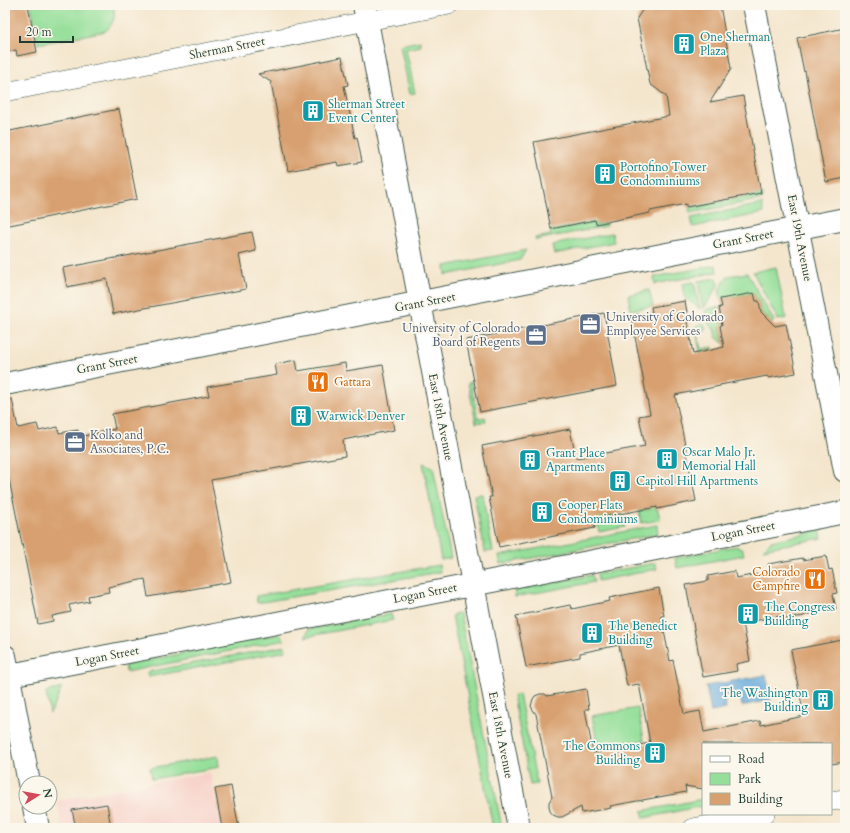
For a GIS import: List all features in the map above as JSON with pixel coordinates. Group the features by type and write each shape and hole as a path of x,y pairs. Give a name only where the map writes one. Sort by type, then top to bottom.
{"street":[{"name":"Sherman Street","path":"5,92 365,13 449,5"},
{"name":"East 19th Avenue","path":"754,5 845,471"},
{"name":"East 18th Avenue","path":"365,13 519,828"},
{"name":"Grant Street","path":"5,384 845,219"},
{"name":"Logan Street","path":"6,669 473,584 845,512"},
{"path":"6,669 27,775"},
{"path":"832,801 845,799"},
{"path":"36,815 38,828"},
{"path":"692,828 760,815"}],"shaded area":[{"path":"210,772 221,828 62,828 58,801"}],"green space":[{"path":"31,5 113,5 113,22 106,31 38,44"},
{"path":"420,41 421,46 406,49 415,93 410,94 400,45"},
{"path":"762,194 763,199 690,213 689,208"},
{"path":"762,204 764,213 693,227 691,218"},
{"path":"594,222 595,225 607,223 607,226 536,240 535,238 551,235 550,231"},
{"path":"612,233 614,242 554,254 552,245"},
{"path":"526,250 520,260 446,275 445,266"},
{"path":"716,265 717,272 655,284 654,277"},
{"path":"776,267 786,318 778,320 753,272"},
{"path":"747,273 774,321 769,325 768,318 761,312 759,301 756,301 754,293 721,299 719,290 728,276"},
{"path":"717,278 718,286 703,310 698,281"},
{"path":"694,282 700,309 684,297 682,284"},
{"path":"649,290 653,306 631,310 628,295"},
{"path":"718,307 721,322 724,321 725,325 720,326 723,343 716,337 714,328 712,328 708,323 705,312 707,309"},
{"path":"702,323 705,325 706,329 699,336 701,349 713,347 713,349 700,352 695,327"},
{"path":"471,382 478,419 485,417 486,421 476,423 468,383"},
{"path":"423,463 433,467 451,558 441,560"},
{"path":"482,494 493,551 485,552 474,495"},
{"path":"653,498 660,520 641,523 639,511 651,509 649,499"},
{"path":"614,507 616,518 623,516 625,527 599,532 595,510 601,518 612,516 610,508"},
{"path":"657,525 658,534 501,564 499,556"},
{"path":"819,525 822,538 763,549 771,541 805,534 814,526"},
{"path":"736,546 743,550 744,555 677,568 675,558"},
{"path":"655,563 657,569 598,581 597,574"},
{"path":"439,565 440,572 257,603 256,596"},
{"path":"592,575 594,582 515,597 514,590"},
{"path":"460,613 502,828 493,828 452,615"},
{"path":"391,614 393,620 305,637 309,629"},
{"path":"279,634 285,640 126,672 125,665"},
{"path":"285,646 286,651 148,677 147,672"},
{"path":"62,688 50,714 46,692"},
{"path":"519,694 537,784 530,785 513,695"},
{"path":"638,708 644,740 598,748 592,716"},
{"path":"218,756 219,767 152,779 150,768"},
{"path":"702,799 702,806 644,818 642,811"}],"water":[{"path":"766,675 771,700 742,706 739,692 724,695 726,709 711,712 706,686"}],"building":[{"path":"5,5 28,5 37,52 17,56 16,50 5,52"},
{"path":"664,5 720,5 731,69 710,102 743,96 761,193 686,207 686,204 596,224 595,220 551,229 534,142 669,116 666,96 650,84 637,18 643,9"},
{"path":"845,28 845,178 826,182 805,71 804,72 797,38"},
{"name":"Sherman Street Event Center","path":"342,57 348,85 344,86 355,138 357,137 362,162 338,166 337,162 288,171 271,82 258,74"},
{"path":"119,109 137,199 5,226 5,132"},
{"path":"252,232 256,251 239,255 246,289 113,314 107,279 67,287 63,268"},
{"path":"754,293 756,301 759,301 761,312 775,326 786,324 796,373 769,378 767,376 675,395 696,501 593,519 595,528 499,547 489,497 492,497 482,446 570,429 576,458 645,446 639,416 650,414 631,316 652,312 651,307 685,301 693,354 724,347 720,326 722,325 719,307 722,307 720,299"},
{"path":"604,313 617,386 480,412 466,340"},
{"path":"296,360 298,371 345,363 346,371 383,365 394,430 343,440 345,456 211,480 231,582 148,597 145,579 108,587 109,592 88,596 89,601 69,605 71,612 52,616 53,621 38,624 5,459 5,400 12,399 18,428 37,424 39,431 58,427 59,433 78,430 79,437 115,429 112,414 209,396 207,387 277,375 275,364"},
{"name":"The Congress Building","path":"826,556 829,570 832,569 837,593 833,594 836,609 780,620 779,616 743,623 750,661 736,664 737,671 703,677 686,585 708,581 708,576 735,571 736,578 769,572 768,564"},
{"path":"659,588 664,616 661,616 670,661 673,660 684,714 700,711 704,732 760,721 761,725 804,716 791,650 842,640 845,655 845,762 832,764 832,743 702,743 702,789 685,786 686,792 610,806 611,808 582,813 581,807 562,817 553,815 549,806 549,802 552,797 536,714 531,706 535,696 545,694 547,696 586,689 589,709 585,709 593,753 650,743 639,684 627,686 619,645 580,653 580,657 526,667 516,616 570,605 572,609 610,601 609,598"},
{"path":"231,786 239,828 222,828 215,789"},
{"path":"107,804 111,828 76,828 72,810"}],"place":[{"name":"One Sherman Plaza","path":"684,44"},
{"name":"Sherman Street Event Center","path":"313,111"},
{"name":"Portofino Tower Condominiums","path":"605,174"},
{"name":"University of Colorado Employee Services","path":"590,324"},
{"name":"University of Colorado Board of Regents","path":"536,335"},
{"name":"Gattara","path":"318,382"},
{"name":"Warwick Denver","path":"301,416"},
{"name":"Kolko and Associates, P.C.","path":"75,442"},
{"name":"Oscar Malo Jr. Memorial Hall","path":"667,459"},
{"name":"Grant Place Apartments","path":"530,460"},
{"name":"Capitol Hill Apartments","path":"620,481"},
{"name":"Cooper Flats Condominiums","path":"542,512"},
{"name":"Colorado Campfire","path":"815,579"},
{"name":"The Congress Building","path":"748,614"},
{"name":"The Benedict Building","path":"592,633"},
{"name":"The Washington Building","path":"823,700"},
{"name":"The Commons Building","path":"655,753"}]}
